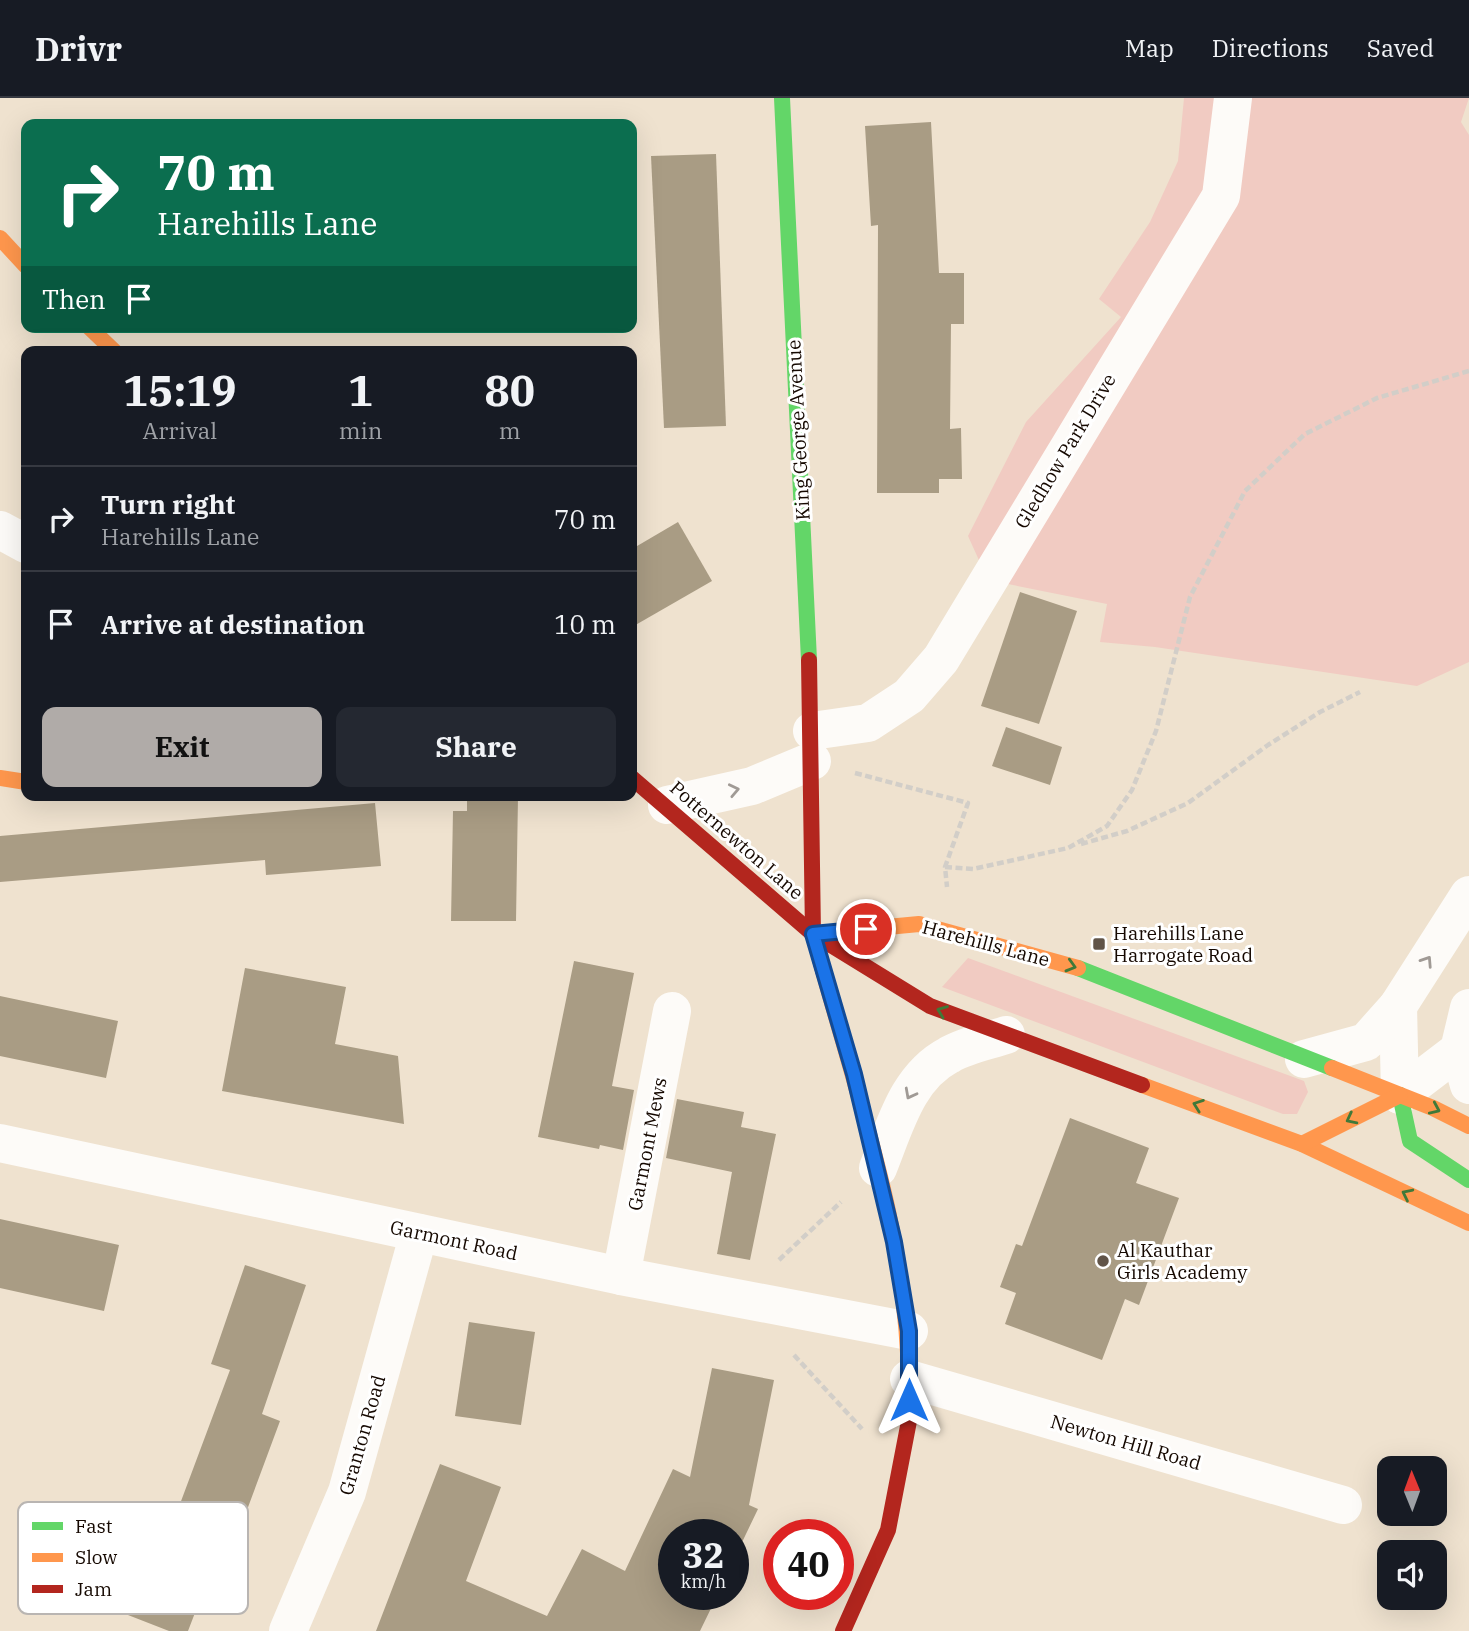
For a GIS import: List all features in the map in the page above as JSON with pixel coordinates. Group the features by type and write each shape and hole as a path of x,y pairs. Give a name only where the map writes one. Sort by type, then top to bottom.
{"main road":[{"name":"King George Avenue","path":"782,98 812,746 813,934 878,1168 909,1331 909,1421 888,1530 843,1631"},
{"path":"0,237 21,260"},
{"path":"95,333 109,346"},
{"path":"0,778 21,781"},
{"name":"Potternewton Lane","path":"637,782 667,805 813,934"},
{"name":"Harehills Lane","path":"813,934 919,924 1084,970 1400,1095 1469,1126"},
{"path":"813,934 930,1006 1302,1144 1469,1223"},
{"path":"1302,1144 1400,1095 1410,1141 1469,1180"}],"street":[{"name":"Gledhow Park Drive","path":"812,746 868,723 909,696 941,659 1221,196 1233,98"},
{"path":"0,530 21,541"},
{"path":"667,805 752,786 812,746"},
{"path":"1304,1059 1366,1042 1398,1006 1469,895"},
{"path":"1398,1006 1400,1095 1464,1068 1469,1008"},
{"name":"Garmont Mews","path":"621,1276 673,1012"},
{"path":"878,1168 911,1088 928,1069 950,1054 1006,1035"},
{"name":"Garmont Road","path":"0,1143 621,1276 909,1331"},
{"name":"Granton Road","path":"288,1631 347,1492 419,1233"},
{"name":"Newton Hill Road","path":"909,1378 1343,1505"}],"path":[{"path":"1073,846 1107,826 1132,790 1156,731 1191,597 1245,491 1305,434 1377,398 1469,371"},
{"path":"945,867 973,869 1127,831 1188,803 1278,738 1320,712 1360,692"},
{"path":"812,746 968,803 945,867 952,933"}],"shaded area":[{"path":"1184,98 1469,98 1461,122 1469,135 1469,662 1417,686 1155,647 1100,642 1107,604 988,580 968,536 1026,422 1121,317 1099,299 1150,222 1178,161"},
{"path":"968,958 1304,1081 1308,1092 1297,1114 1283,1114 942,987"}],"building":[{"path":"931,122 939,273 964,273 964,324 951,324 950,429 961,428 962,479 939,479 939,493 877,493 878,225 871,226 865,126"},
{"path":"716,154 726,426 664,428 651,156"},
{"path":"678,522 712,581 637,624 637,546"},
{"path":"1020,592 1077,611 1039,724 981,706"},
{"path":"1006,727 1062,747 1050,785 992,766"},
{"path":"467,801 518,801 516,921 451,921 453,811 467,811"},
{"path":"375,803 381,866 266,875 265,860 0,882 0,836"},
{"path":"574,961 634,973 612,1086 634,1090 623,1150 600,1145 599,1149 538,1137"},
{"path":"245,968 346,987 335,1044 398,1056 404,1124 222,1091"},
{"path":"0,996 118,1021 106,1078 0,1056"},
{"path":"677,1099 744,1112 741,1127 776,1134 750,1260 717,1254 732,1172 666,1158"},
{"path":"1070,1118 1149,1148 1136,1183 1179,1198 1139,1305 1125,1299 1102,1360 1005,1324 1016,1293 1000,1287 1016,1244 1022,1246"},
{"path":"0,1219 119,1245 104,1311 0,1288"},
{"path":"245,1265 306,1285 262,1414 280,1421 248,1507 248,1502 181,1502 230,1370 211,1364"},
{"path":"469,1322 535,1332 521,1425 455,1416"},
{"path":"712,1368 774,1380 749,1505 758,1509 749,1528 749,1519 658,1519 658,1610 710,1610 700,1631 376,1631 440,1464 501,1487 466,1581 547,1616 582,1549 625,1571 673,1469 690,1477"},
{"path":"125,1614 195,1614 188,1631 169,1631"}],"traffic: fast":[{"path":"782,98 809,660"},
{"path":"1078,968 1332,1068"},
{"path":"1400,1095 1410,1141 1469,1180"}],"traffic: slow":[{"path":"0,238 21,261"},
{"path":"95,333 109,346"},
{"path":"0,778 21,781"},
{"path":"813,934 919,924 1078,968"},
{"path":"824,974 867,1126 892,1229 907,1334 909,1386"},
{"path":"1332,1068 1433,1108 1469,1126"},
{"path":"1142,1085 1302,1144 1469,1223"},
{"path":"1302,1144 1400,1095"}],"traffic: jam":[{"path":"809,660 813,934 824,974"},
{"path":"637,782 813,934 930,1006 1142,1085"},
{"path":"843,1631 888,1530 909,1421 909,1386"}],"place":[{"name":"Harehills Lane Harrogate Road","path":"1099,944"},
{"name":"Al Kauthar Girls Academy","path":"1103,1261"}],"route":[{"path":"866,929 813,934 854,1074 894,1242 909,1331 909,1400"}]}
